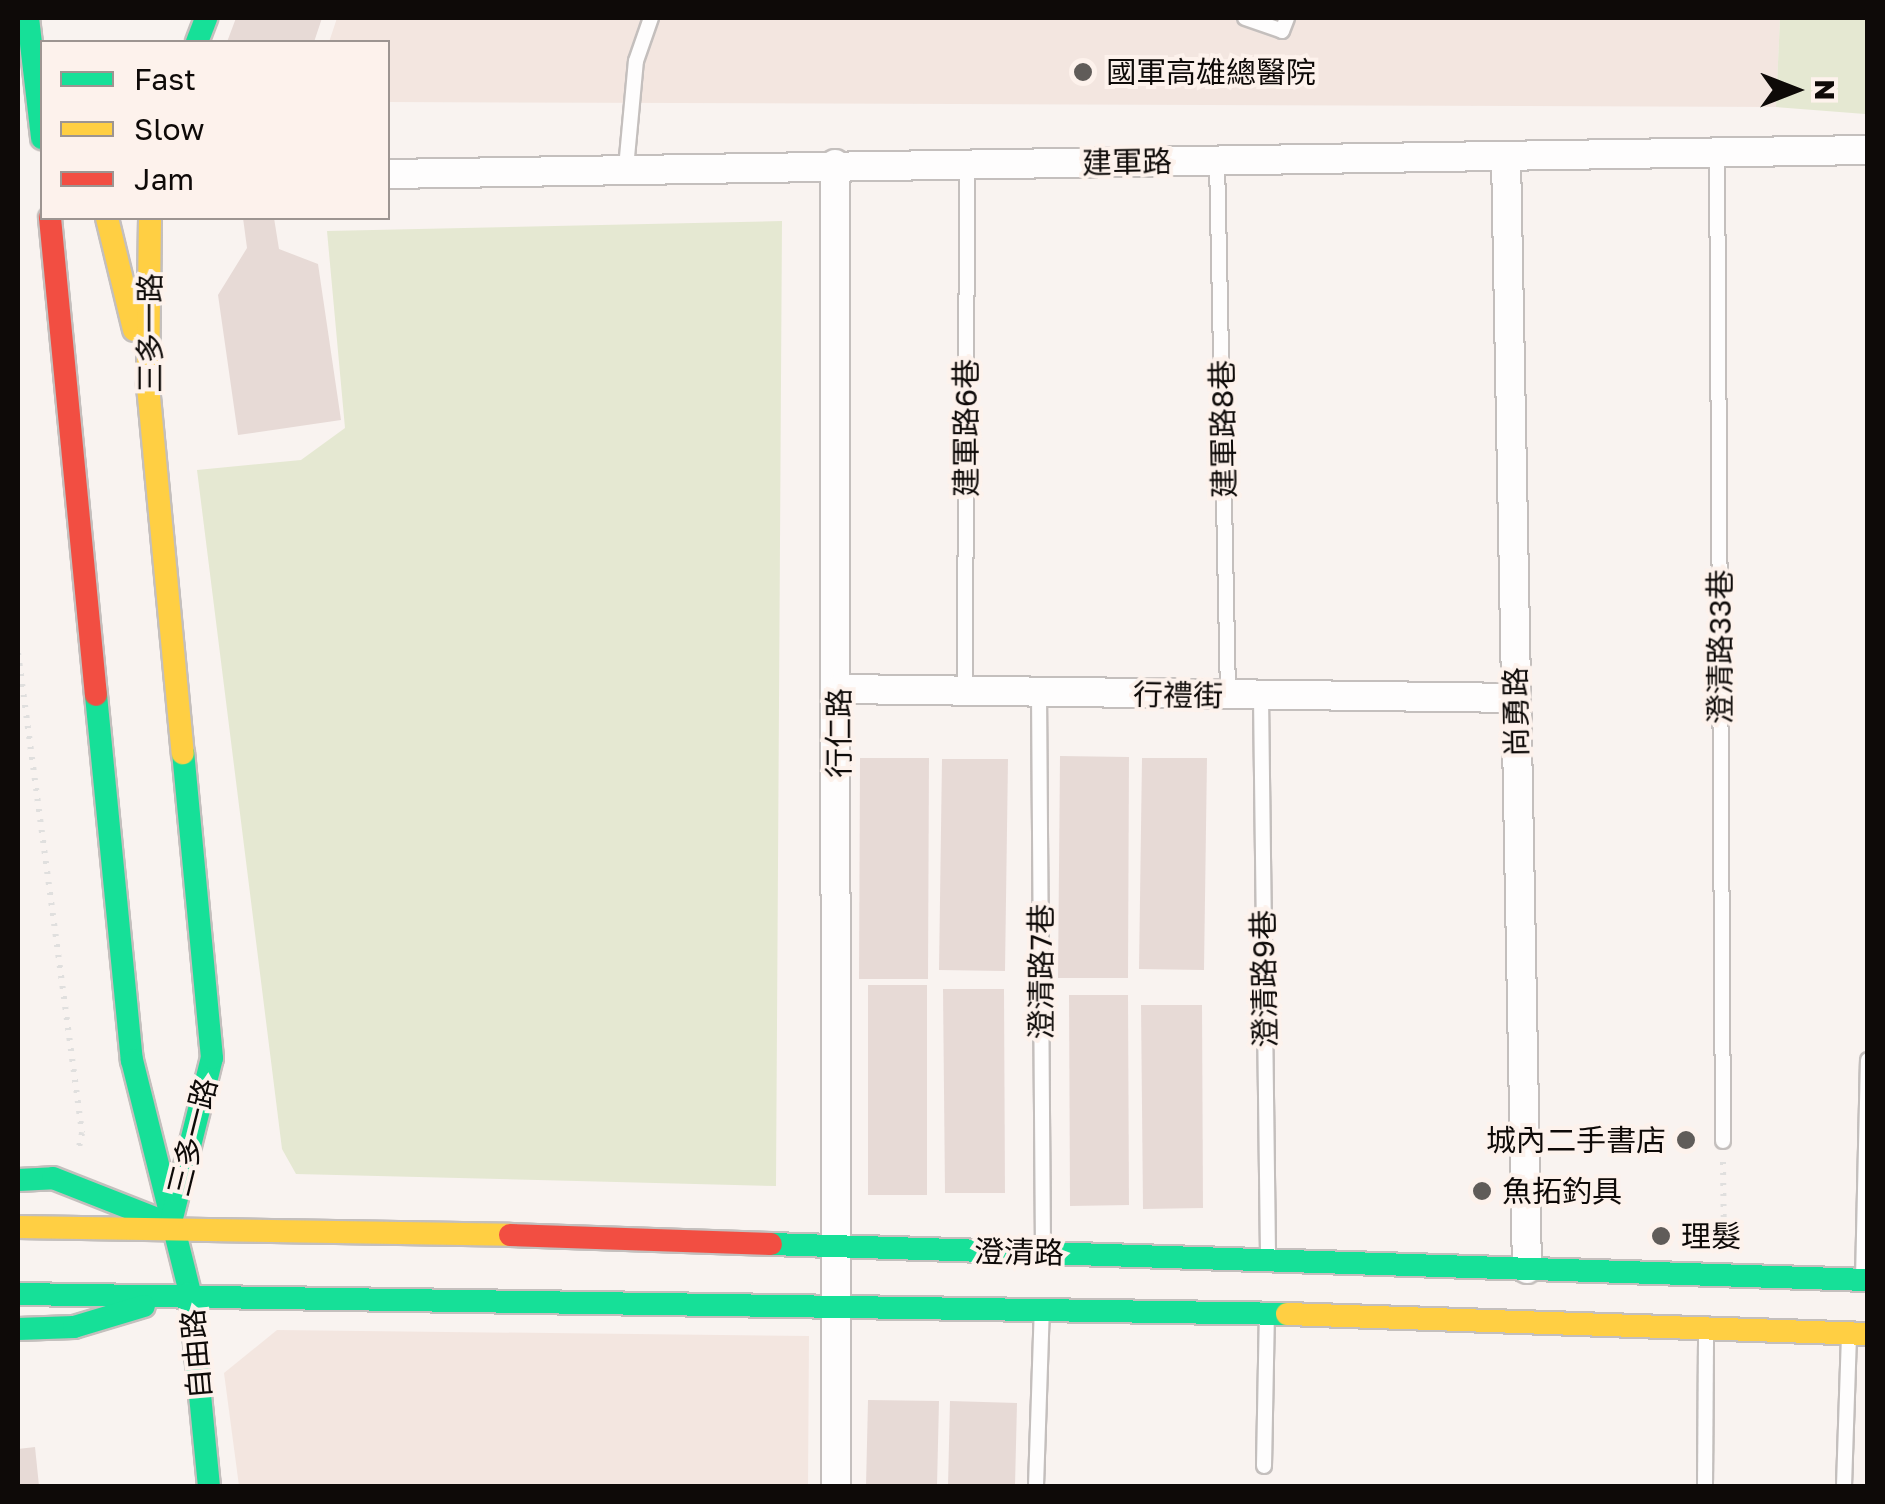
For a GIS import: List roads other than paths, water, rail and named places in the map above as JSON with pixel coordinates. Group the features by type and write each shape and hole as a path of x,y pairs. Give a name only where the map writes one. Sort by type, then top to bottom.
{"street":[{"path":"29,19 40,49"},
{"path":"29,19 40,120"},
{"name":"建軍路","path":"390,174 1868,150"},
{"name":"尚勇路","path":"1506,156 1526,1269"},
{"name":"行仁路","path":"836,164 840,690 836,1486"},
{"name":"三多一路","path":"50,220 132,1060 171,1224"},
{"path":"107,220 148,386"},
{"name":"三多一路","path":"150,220 148,386 212,1058 171,1224"},
{"name":"行禮街","path":"840,690 1516,698"},
{"path":"18,1180 53,1178 171,1224"},
{"name":"澄清路","path":"18,1228 171,1224 1865,1280"},
{"name":"自由路","path":"171,1224 190,1293 208,1486"},
{"path":"18,1330 74,1327 190,1293"},
{"name":"澄清路","path":"18,1294 1042,1305 1858,1334"}],"lane":[{"path":"626,168 636,61 652,18"},
{"path":"1245,18 1282,31 1287,18"},
{"name":"澄清路33巷","path":"1716,153 1723,1141"},
{"name":"建軍路8巷","path":"1217,160 1228,697"},
{"name":"建軍路6巷","path":"965,692 967,165"},
{"name":"澄清路7巷","path":"1039,692 1043,1252"},
{"name":"澄清路9巷","path":"1261,697 1268,1261"},
{"path":"1865,1280 1868,1060"},
{"path":"1036,1486 1042,1305"},
{"path":"1264,1466 1267,1312"},
{"path":"1705,1486 1706,1328"},
{"path":"1844,1486 1858,1334"}],"place":[{"name":"國軍高雄總醫院","path":"1083,72"},
{"name":"城內二手書店","path":"1686,1140"},
{"name":"魚拓釣具","path":"1482,1191"},
{"name":"理髮","path":"1661,1236"}]}
